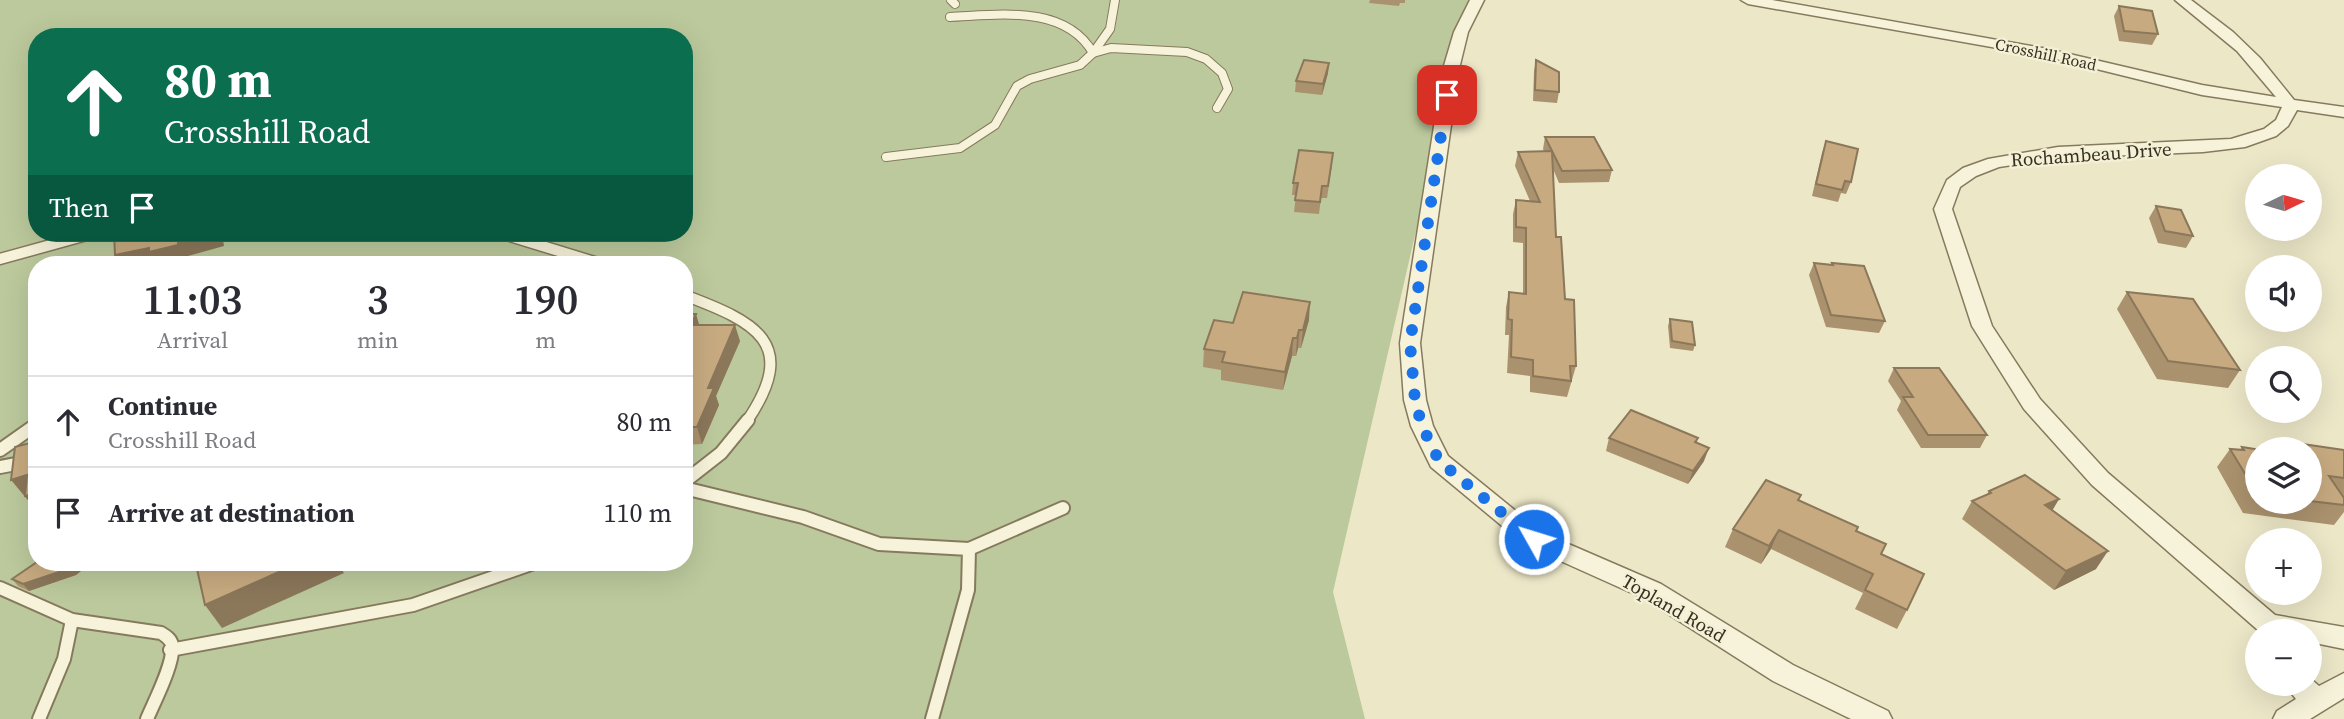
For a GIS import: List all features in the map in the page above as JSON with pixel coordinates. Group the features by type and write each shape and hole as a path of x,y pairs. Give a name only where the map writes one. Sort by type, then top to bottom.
{"street":[{"name":"Topland Road","path":"1477,0 1461,32 1451,69 1410,343 1415,400 1422,426 1439,461 1534,539 1653,591 1783,673 1878,719"},
{"name":"Crosshill Road","path":"1748,0 2048,53 2202,90 2291,106 2344,112"},
{"path":"2182,0 2239,43 2268,73 2291,106"},
{"name":"Rochambeau Drive","path":"2258,619 2100,479 2032,404 1982,326 1943,209 1952,184 1978,167 2010,158 2123,149 2211,146 2250,140 2281,124 2291,106"},
{"name":"Rochambeau Drive","path":"2322,635 2344,638"},
{"path":"2322,690 2344,684"},
{"path":"2287,719 2306,696"}],"lane":[{"path":"886,157 960,148 995,125 1017,86 1030,79 1080,65 1093,53 1109,33 1115,17 1115,0"},
{"path":"950,17 1018,16 1054,20 1076,28 1089,41 1093,53"},
{"path":"1093,53 1111,48 1152,48 1187,52 1206,59 1223,73 1228,89 1217,108"},
{"path":"0,260 63,242"},
{"path":"529,242 574,256"},
{"path":"693,299 746,324 768,345 772,370 748,423 724,450 693,475"},
{"path":"0,450 28,431"},
{"path":"0,467 28,462"},
{"path":"693,490 803,517 879,544 969,549 1063,508"},
{"path":"932,719 968,590 969,549"},
{"path":"170,650 413,605 511,571"},
{"path":"0,588 72,620 161,633 168,637 172,644 147,719"},
{"path":"39,719 70,645 72,620"}],"green space":[{"path":"0,0 1469,0 1333,592 1365,719 0,719"}],"building":[{"path":"2119,6 2152,11 2158,34 2124,31"},
{"path":"1304,60 1329,63 1323,84 1296,81"},
{"path":"1536,60 1559,72 1559,92 1535,90"},
{"path":"1545,137 1594,137 1612,170 1562,171"},
{"path":"1826,141 1858,149 1851,182 1845,181 1842,190 1816,184"},
{"path":"1299,150 1333,153 1328,186 1322,186 1320,202 1295,200 1298,183 1293,183"},
{"path":"1552,151 1556,237 1561,237 1565,299 1574,300 1576,366 1570,366 1571,381 1533,376 1533,360 1511,357 1512,320 1508,319 1509,292 1526,294 1526,228 1516,227 1516,200 1540,202 1518,152"},
{"path":"2156,206 2181,210 2193,236 2165,231"},
{"path":"114,242 178,242 178,245 149,252 149,248 115,255"},
{"path":"1814,263 1864,266 1885,321 1831,315"},
{"path":"1243,292 1310,302 1303,330 1299,330 1297,338 1293,338 1285,372 1222,362 1225,352 1204,349 1214,320 1233,323"},
{"path":"2127,292 2193,299 2240,370 2168,361"},
{"path":"1670,319 1692,322 1695,345 1672,341"},
{"path":"693,325 735,325 708,388 714,388 697,427 693,427"},
{"path":"1894,368 1939,368 1987,435 1928,435 1903,397 1913,397"},
{"path":"1631,410 1698,438 1695,442 1709,448 1693,471 1609,438"},
{"path":"28,443 28,495 25,496 27,475 11,480 15,447"},
{"path":"2242,447 2245,447 2245,474 2230,449 2244,450"},
{"path":"2322,447 2344,450 2344,478 2329,476 2344,498 2344,505 2322,502"},
{"path":"2025,475 2059,499 2045,505 2108,551 2066,571 1972,501"},
{"path":"1766,480 1801,495 1798,500 1858,527 1856,531 1886,544 1881,554 1924,574 1907,610 1865,590 1873,574 1779,530 1769,546 1733,529"},
{"path":"28,568 28,571 62,571 23,584 12,579"},
{"path":"197,571 281,571 205,605"}],"route":[{"path":"1447,95 1410,343 1415,400 1422,426 1439,461 1534,539"}]}
